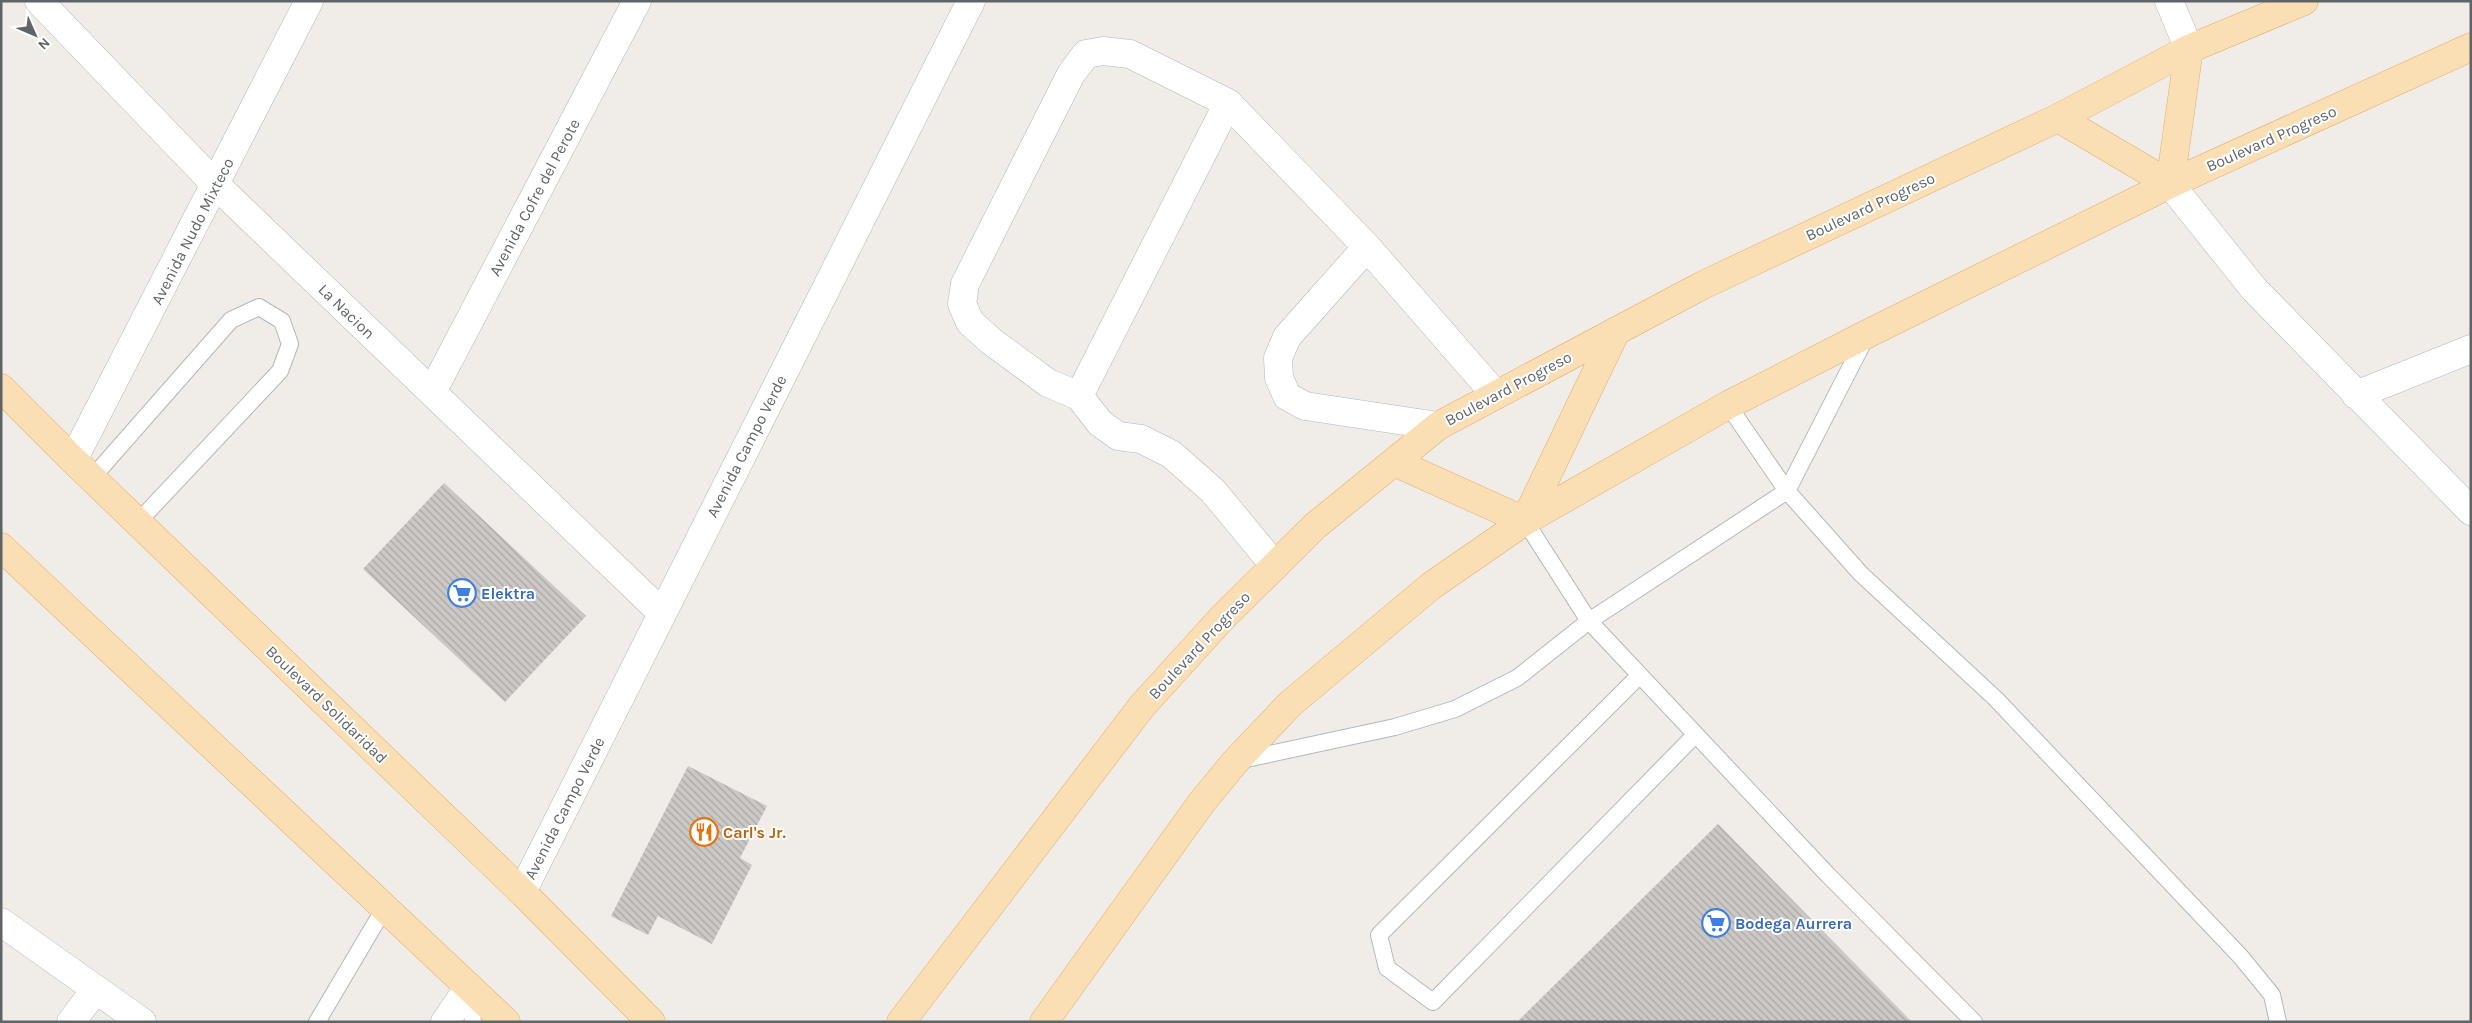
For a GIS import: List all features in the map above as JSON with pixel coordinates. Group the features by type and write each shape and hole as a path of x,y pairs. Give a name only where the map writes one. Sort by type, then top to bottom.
{"main road":[{"name":"Boulevard Progreso","path":"901,1022 1142,706 1222,618 1315,526 1438,426 1703,285 2058,118 2189,49 2304,1"},
{"name":"Boulevard Progreso","path":"1044,1022 1202,802 1235,762 1290,704 1354,648 1431,586 1524,521 1728,405 1868,334 2170,184 2471,47"},
{"path":"2058,118 2170,184 2189,49"},
{"path":"1394,462 1524,521 1616,331"},
{"name":"Boulevard Solidaridad","path":"1,388 522,892 651,1022"},
{"path":"1,547 506,1022"}],"street":[{"name":"La Nacion","path":"39,1 216,185 662,613"},
{"name":"Avenida Nudo Mixteco","path":"83,469 216,185 309,1"},
{"name":"Avenida Cofre del Perote","path":"432,392 637,1"},
{"name":"Avenida Campo Verde","path":"522,892 970,1"},
{"path":"2168,1 2189,49"},
{"path":"1275,566 1213,492 1171,454 1141,439 1118,436 1100,423 1079,396 1048,383 991,341 970,322 962,304 965,284 1071,74 1086,54 1103,51 1130,54 1228,103 1367,247 1496,395"},
{"path":"1079,396 1228,103"},
{"path":"2170,184 2254,289 2471,511"},
{"path":"1367,247 1287,337 1278,358 1279,378 1287,396 1305,406 1438,426"},
{"path":"2356,395 2471,349"},
{"path":"1,922 142,1022"},
{"path":"446,1022 469,988"},
{"path":"71,1022 96,989"}],"lane":[{"path":"83,469 231,320 259,307 282,321 290,344 280,371 138,522"},
{"path":"1235,762 1394,727 1455,709 1517,678 1589,621 1787,491 1868,334"},
{"path":"1728,405 1787,491 1861,574 1996,699 2241,957 2272,995 2278,1022"},
{"path":"1524,521 1589,621 1827,874 1974,1022"},
{"path":"1639,676 1379,935 1387,968 1433,1002 1695,735"},
{"path":"317,1022 385,908"},
{"path":"469,988 473,1022"}],"building":[{"path":"444,483 586,616 505,702 363,569"},
{"name":"Carl's Jr.","path":"688,766 767,806 740,858 752,865 712,944 658,916 648,935 611,916"},
{"name":"Bodega Aurrera","path":"1718,824 1912,1022 1517,1022"}],"place":[{"name":"Elektra","path":"462,593"},
{"name":"Carl's Jr.","path":"704,832"},
{"name":"Bodega Aurrera","path":"1716,923"}]}
